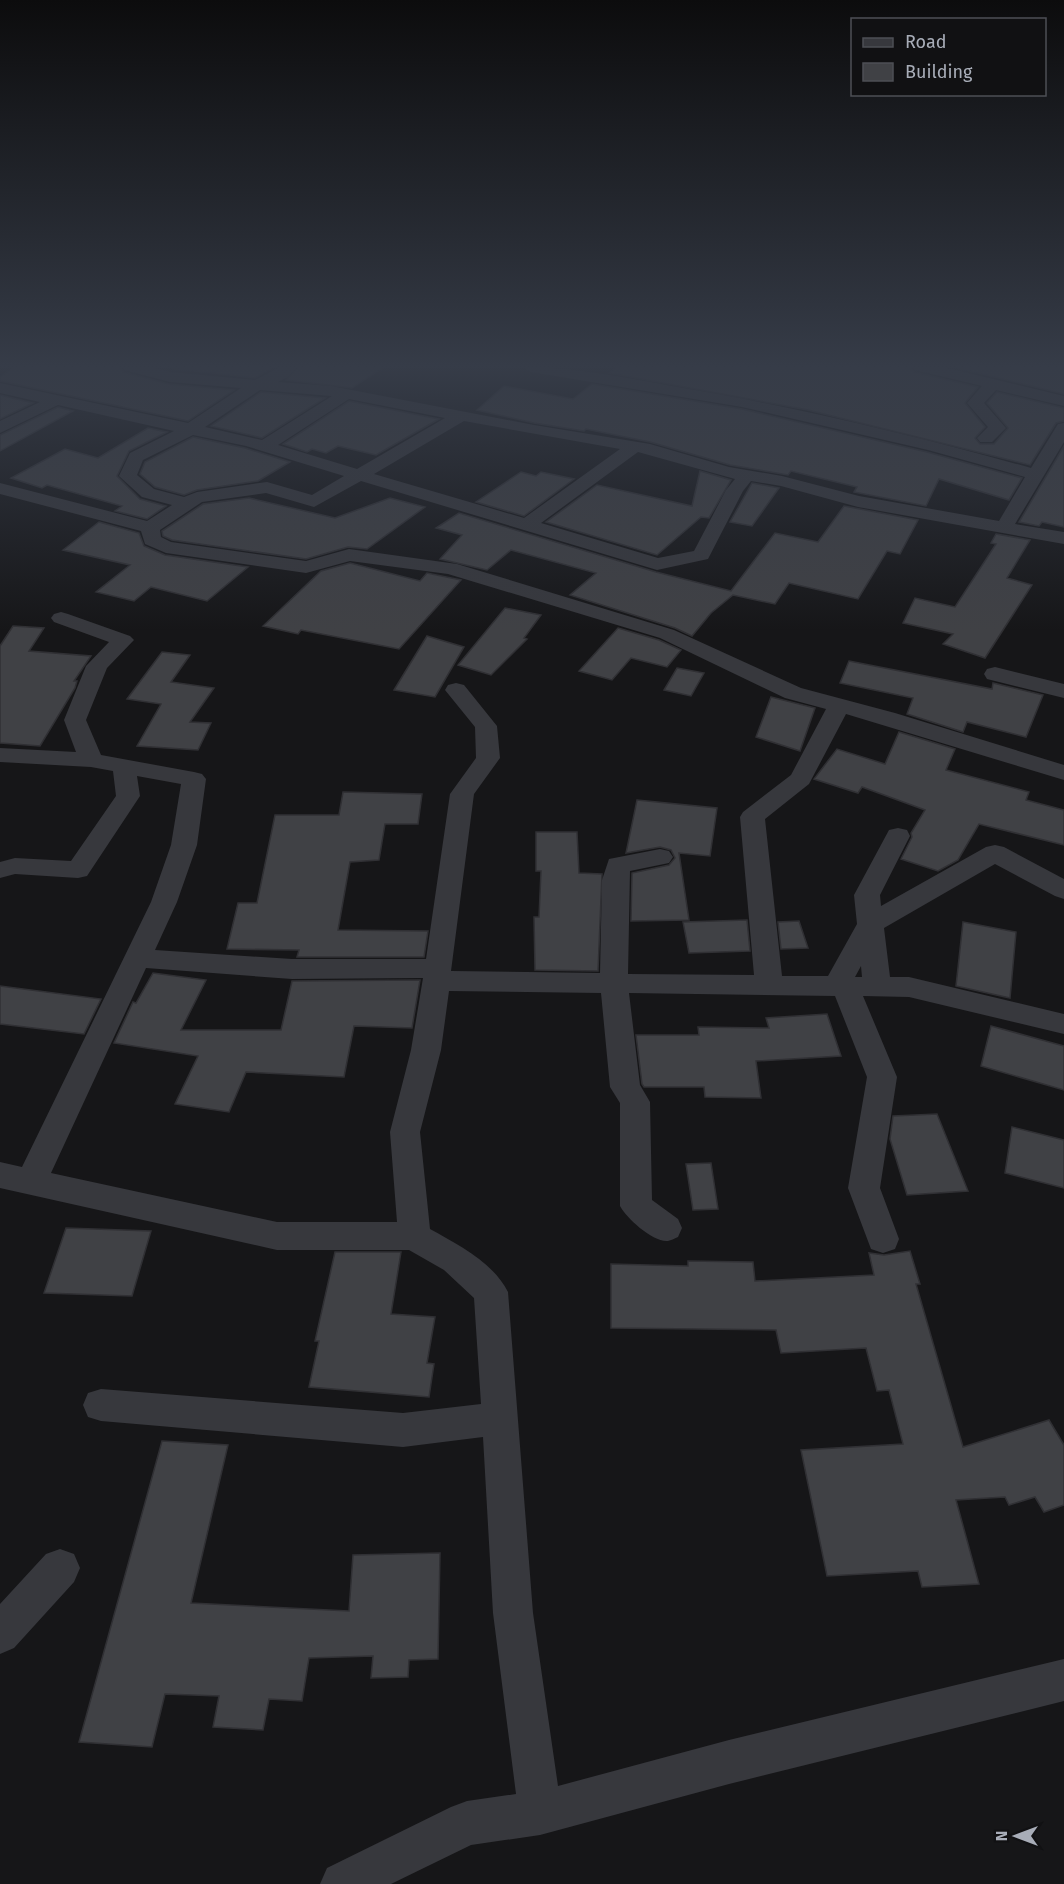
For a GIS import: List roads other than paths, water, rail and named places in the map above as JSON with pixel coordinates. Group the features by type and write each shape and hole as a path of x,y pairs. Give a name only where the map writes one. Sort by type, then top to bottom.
{"street":[{"path":"140,455 136,457 128,476 148,493 187,504"},
{"path":"293,455 657,564 701,555 735,490 747,475"},
{"path":"6,494 150,528 197,497 267,487 314,501 393,455"},
{"path":"526,525 623,455"},
{"path":"663,455 727,472 782,481 858,501 1064,538"},
{"path":"964,455 1036,475"},
{"path":"1004,527 1048,455"},
{"path":"150,528 152,540 166,547 306,567 349,555 450,568 667,634 793,693 887,717 1064,772"},
{"path":"61,618 123,640 97,666 75,720 91,760"},
{"path":"995,674 1064,691"},
{"path":"414,1236 405,1132 426,1050 462,794 488,758 486,726 456,690"},
{"path":"769,985 752,816 801,778 839,705"},
{"path":"2,759 91,760 194,779 184,845 164,902 31,1182"},
{"path":"0,870 15,866 78,870 128,796 124,766"},
{"path":"877,987 867,895 898,836"},
{"path":"840,986 870,924 995,853 1064,890"},
{"path":"660,857 618,865 615,880 614,983 625,1087 635,1102 636,1206 666,1228"},
{"path":"137,958 292,969 614,983 909,987 1064,1024"},
{"path":"840,986 882,1077 864,1188 883,1239"},
{"path":"0,1175 277,1236 414,1236 456,1260 491,1292 513,1613 540,1813"},
{"path":"100,1405 403,1430 499,1418"},
{"path":"0,1634 60,1568"},
{"path":"343,1884 467,1822 540,1813 741,1759 1064,1680"}]}
